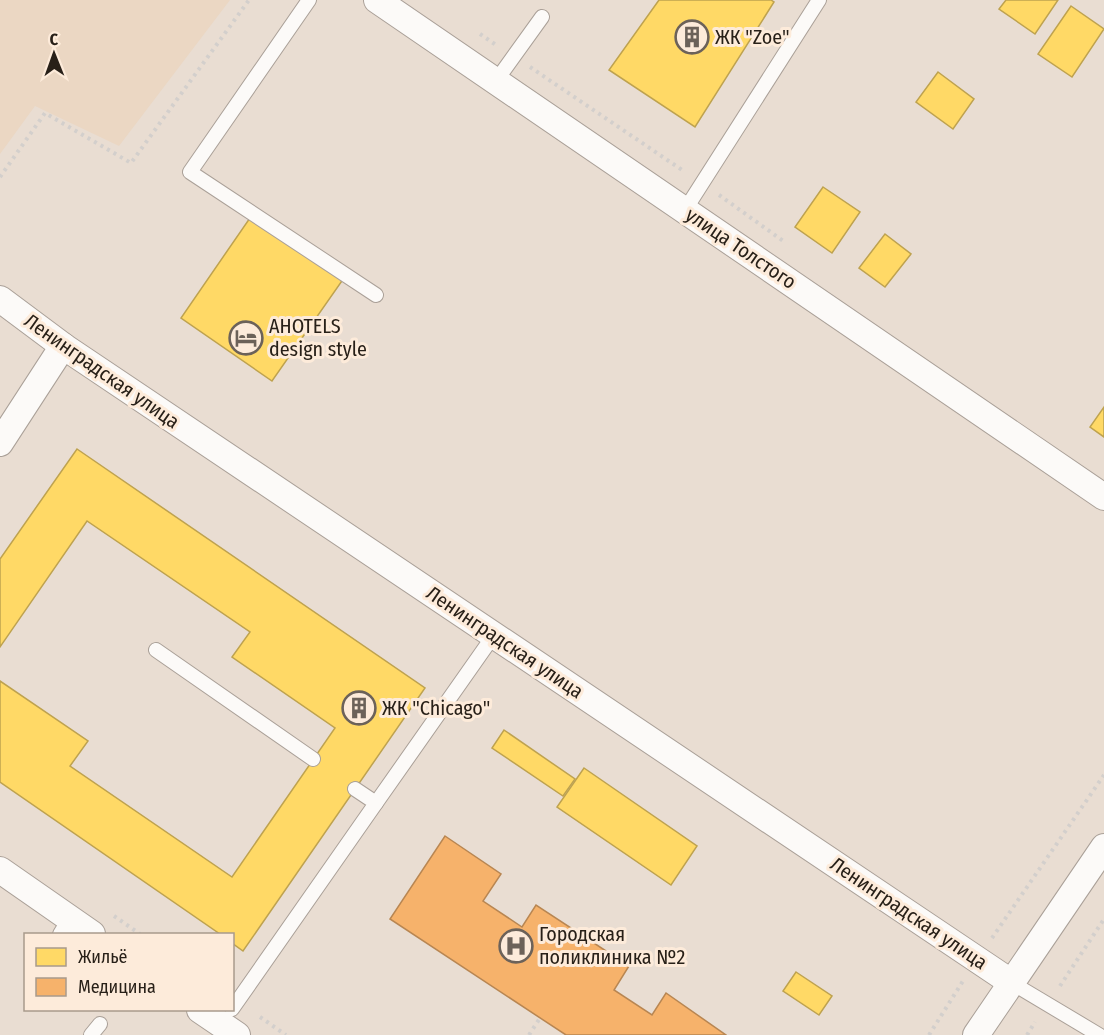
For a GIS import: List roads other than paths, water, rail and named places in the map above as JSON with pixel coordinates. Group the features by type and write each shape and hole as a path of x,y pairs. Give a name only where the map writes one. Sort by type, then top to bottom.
{"street":[{"name":"улица Толстого","path":"377,0 1104,496"},
{"name":"Ленинградская улица","path":"0,299 63,346 1012,983"},
{"path":"0,443 63,346"},
{"path":"976,1035 1104,847"},
{"path":"0,870 65,927 88,933"},
{"path":"203,1011 231,1019"}],"lane":[{"path":"309,0 190,172 375,295"},
{"path":"685,210 819,0"},
{"path":"496,81 542,17"},
{"path":"231,1019 376,803 494,635"},
{"path":"156,650 313,759"},
{"path":"355,789 376,803"},
{"path":"1012,983 1099,1035"}],"place":[{"name":"ЖК \"Zoe\"","path":"692,37"},
{"name":"AHOTELS design style","path":"246,338"},
{"name":"ЖК \"Chicago\"","path":"359,708"},
{"name":"Городская поликлиника №2","path":"516,946"}]}
